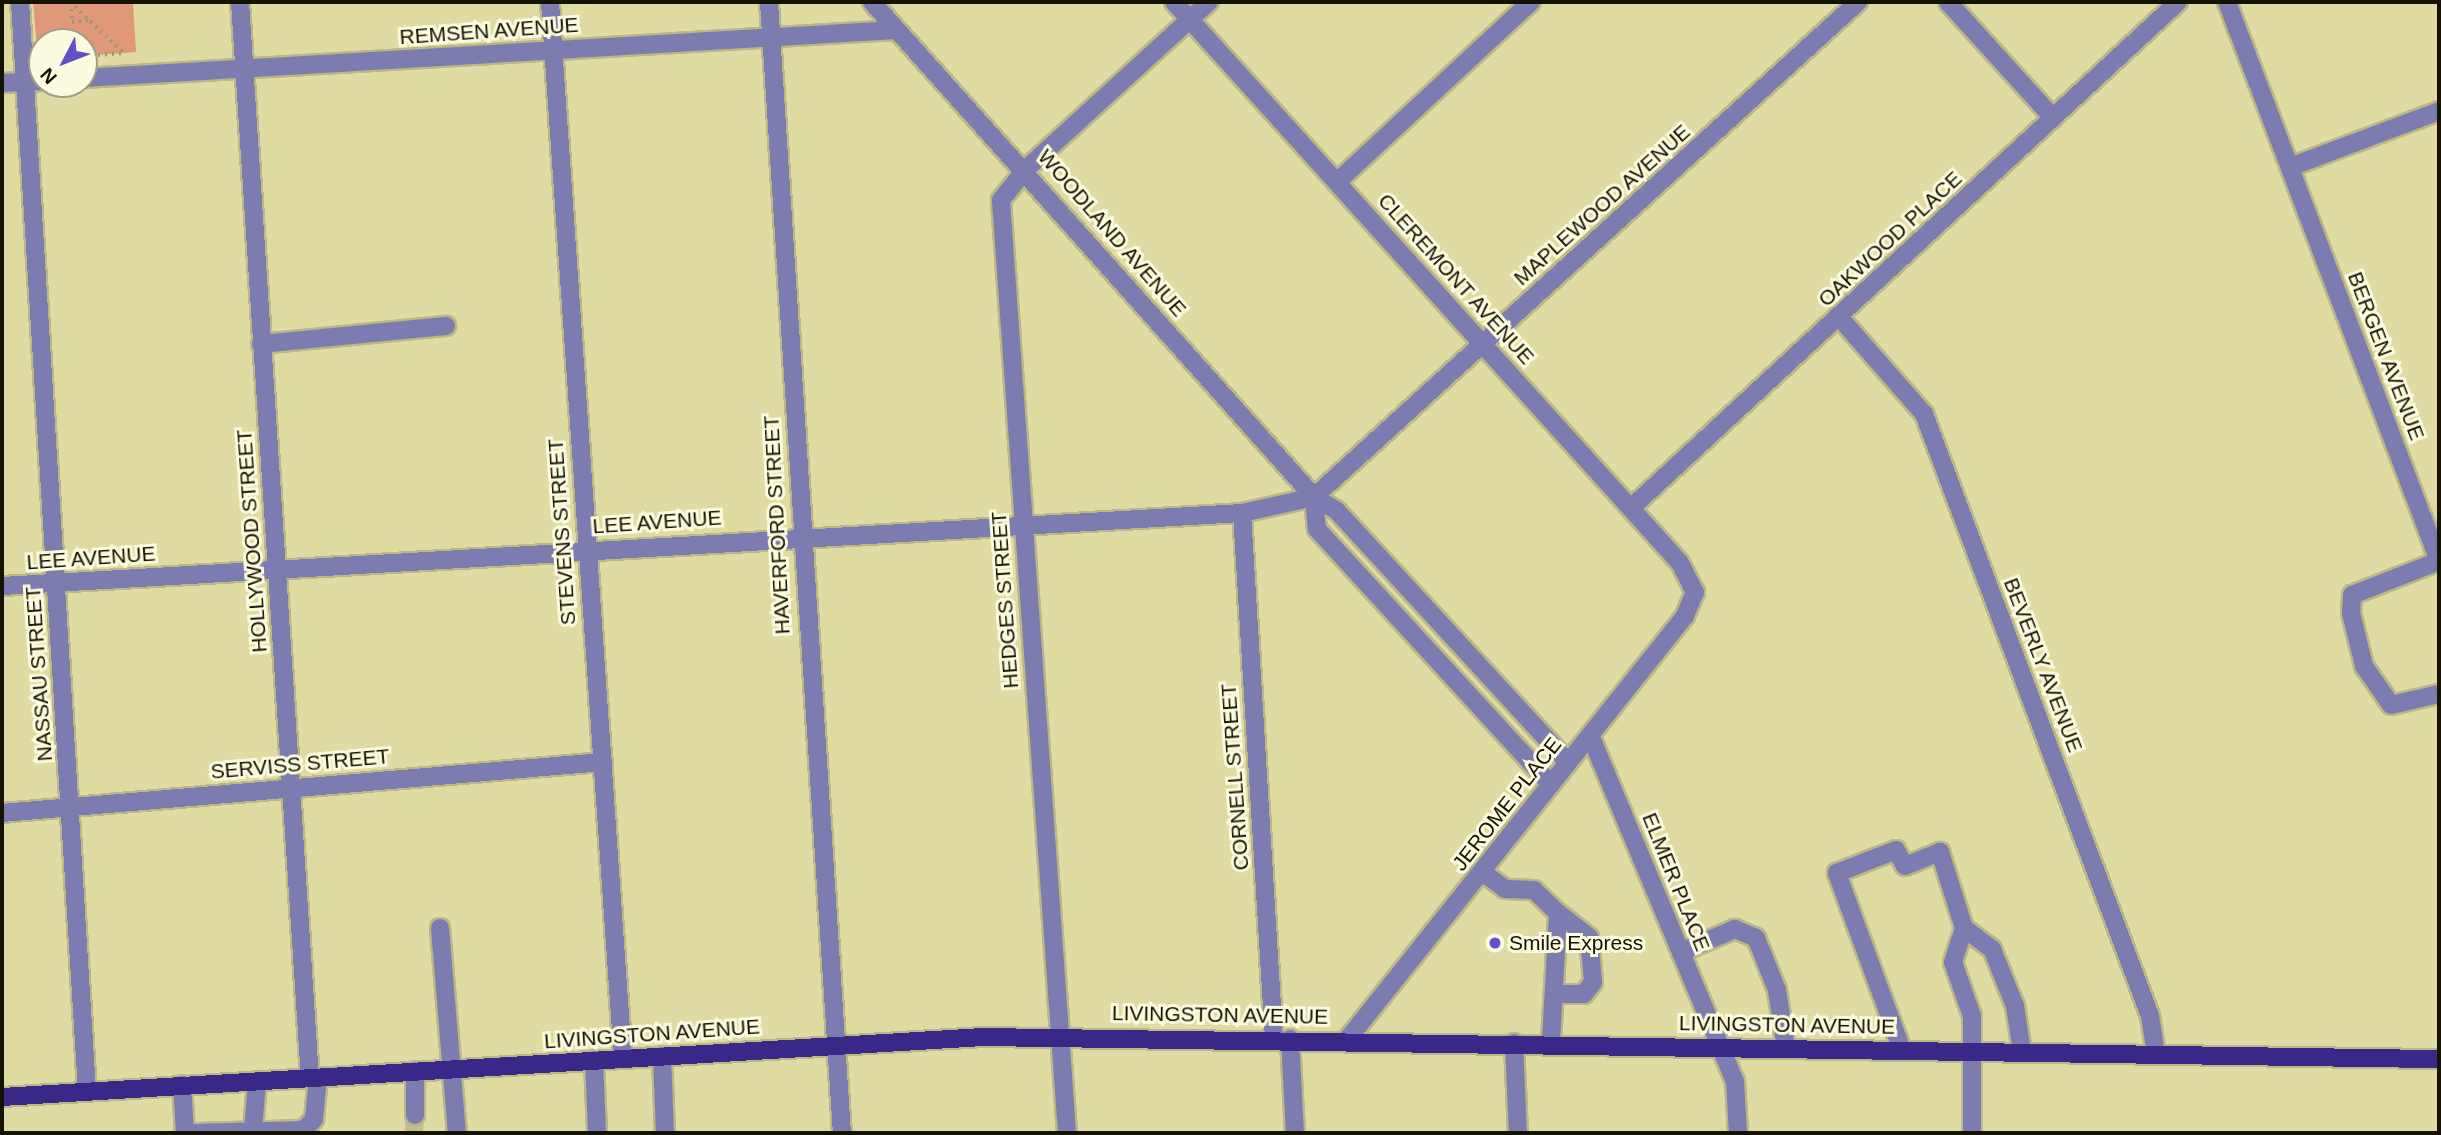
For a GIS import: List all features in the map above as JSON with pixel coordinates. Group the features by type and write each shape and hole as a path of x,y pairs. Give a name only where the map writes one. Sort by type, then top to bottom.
{"main road":[{"name":"LIVINGSTON AVENUE","path":"2,1097 835,1045 1060,1036 2439,1059"}],"street":[{"name":"NASSAU STREET","path":"20,2 28,47"},
{"name":"HOLLYWOOD STREET","path":"196,1133 303,1130 314,1119 314,1077 291,787 240,2"},
{"name":"STEVENS STREET","path":"550,2 584,550 603,762 623,1058"},
{"name":"HAVERFORD STREET","path":"769,2 800,535 842,1133"},
{"name":"WOODLAND AVENUE","path":"872,2 1026,169 1314,497 1337,511 1568,762"},
{"name":"CLEREMONT AVENUE","path":"1174,2 1680,563 1695,592"},
{"name":"HEDGES STREET","path":"1067,1133 1001,200 1026,169 1209,2"},
{"path":"1337,182 1531,2"},
{"name":"MAPLEWOOD AVENUE","path":"1314,497 1858,2"},
{"path":"1948,2 2053,118"},
{"name":"OAKWOOD PLACE","path":"1631,508 1840,318 2178,2"},
{"name":"BERGEN AVENUE","path":"2228,2 2439,561"},
{"name":"REMSEN AVENUE","path":"98,77 896,30"},
{"path":"2,83 28,81"},
{"name":"NASSAU STREET","path":"35,98 56,583 88,1091"},
{"path":"2290,167 2439,111"},
{"name":"BEVERLY AVENUE","path":"1840,318 1924,414 2147,1008 2156,1054"},
{"path":"261,344 446,326"},
{"path":"1314,497 1317,529 1552,783"},
{"name":"LEE AVENUE","path":"2,586 800,535 1242,513 1314,497"},
{"name":"CORNELL STREET","path":"1242,513 1282,1039 1295,1133"},
{"path":"2439,561 2352,595 2351,613 2364,666 2391,705 2439,694"},
{"name":"JEROME PLACE","path":"1347,1040 1685,616 1695,592"},
{"name":"ELMER PLACE","path":"1590,735 1735,1081 1738,1133"},
{"name":"SERVISS STREET","path":"2,813 603,762"},
{"path":"1902,1050 1837,873 1896,850 1905,866 1940,852 1964,928 1953,962 1972,1016 1969,1051 1972,1133"},
{"path":"1482,872 1505,889 1534,890 1589,937 1593,982 1584,994 1554,994"},
{"path":"1551,1044 1558,913"},
{"path":"440,928 455,1069 457,1133"},
{"path":"1964,928 1992,949 2015,1006 2022,1052"},
{"path":"1681,952 1735,929 1749,931 1762,947 1777,990 1786,1048"},
{"path":"1514,1043 1518,1133"},
{"path":"662,1056 665,1133"},
{"path":"594,1060 597,1133"},
{"path":"415,1071 415,1115"},
{"path":"253,1130 257,1081"},
{"path":"182,1085 185,1133"}],"path":[{"path":"71,2 72,22 90,20"},
{"path":"71,2 124,53 98,55"}],"shaded area":[{"path":"33,2 133,2 136,52 98,55 98,28 35,28"}],"tunnel":[{"path":"414,1133 415,1115"}],"place":[{"name":"Smile Express","path":"1495,943"}]}
